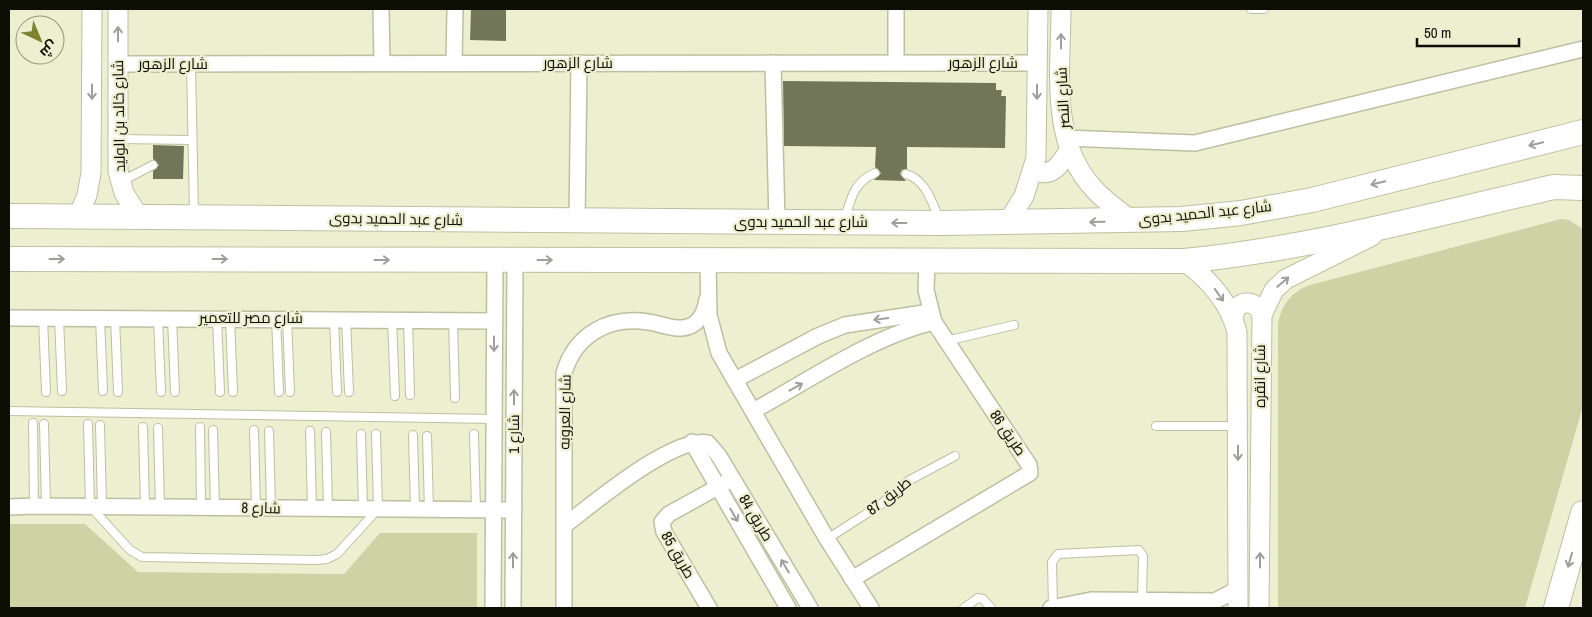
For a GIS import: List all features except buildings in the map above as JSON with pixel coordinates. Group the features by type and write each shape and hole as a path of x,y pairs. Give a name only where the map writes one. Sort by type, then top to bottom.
{"main road":[{"name":"شارع عبد الحميد بدوى","path":"9,216 844,223 1132,221 1242,213 1312,200 1583,132"},
{"path":"9,258 1184,261 1275,250 1554,187 1583,188"},
{"path":"1556,608 1583,513"}],"street":[{"name":"شارع خالد بن الوليد","path":"78,217 90,184 92,9"},
{"name":"شارع خالد بن الوليد","path":"118,9 118,139 120,182 130,205 139,217"},
{"path":"381,9 382,64"},
{"path":"454,9 454,63"},
{"path":"896,9 896,63"},
{"name":"شارع النصر","path":"1007,223 1024,196 1034,170 1037,146 1038,9"},
{"name":"شارع النصر","path":"1061,9 1061,106 1067,144 1076,164 1093,188 1132,221"},
{"path":"1034,170 1045,173 1056,169 1067,144 1195,143 1583,49"},
{"path":"577,221 579,63"},
{"path":"773,63 777,222"},
{"name":"شارع الزهور","path":"118,64 1037,63"},
{"path":"90,184 120,182"},
{"name":"شارع انقره","path":"1260,608 1262,315 1274,290 1286,279 1400,222"},
{"name":"شارع 1","path":"493,608 494,321 505,260"},
{"name":"شارع 1","path":"505,260 514,510 513,608"},
{"path":"708,261 707,299 714,340 826,539 870,608"},
{"name":"طريق 86","path":"852,579 1030,473 1030,465 946,341 932,317 926,290 926,261"},
{"name":"شارع انقره","path":"1184,261 1214,288 1233,318 1238,344 1238,599"},
{"name":"شارع العروبه","path":"564,608 564,373 574,349 592,331 617,323 645,321 682,328 692,325 706,309 707,299"},
{"path":"1233,318 1234,311 1239,305 1246,302 1253,303 1259,308 1262,315"},
{"path":"735,380 818,336 845,325 932,317"},
{"path":"753,411 882,340 932,317"},
{"name":"شارع مصر للتعمير","path":"9,318 282,318 494,321"},
{"path":"565,525 661,457 676,448 692,442"},
{"name":"طريق 84","path":"692,442 708,443 719,456 810,608"},
{"name":"طريق 84","path":"692,442 788,608"},
{"name":"طريق 85","path":"709,608 663,529 662,522 669,514 733,478"},
{"name":"شارع 8","path":"9,507 96,506 514,510"},
{"path":"1052,608 1091,600 1215,601 1238,599"}],"lane":[{"path":"1251,9 1264,9"},
{"path":"191,64 194,217"},
{"path":"118,139 192,140"},
{"path":"183,161 193,161"},
{"path":"120,182 153,165"},
{"path":"844,223 853,192 866,177 875,173"},
{"path":"906,174 920,182 926,190 941,223"},
{"path":"43,318 46,392"},
{"path":"59,318 62,391"},
{"path":"103,392 107,318"},
{"path":"107,318 118,392"},
{"path":"161,392 165,318"},
{"path":"165,318 175,392"},
{"path":"220,392 224,318"},
{"path":"224,318 233,392"},
{"path":"282,318 290,392"},
{"path":"279,392 282,318"},
{"path":"337,392 340,319"},
{"path":"340,319 349,392"},
{"path":"392,319 395,396"},
{"path":"408,320 410,395"},
{"path":"453,320 455,398"},
{"path":"946,341 1014,325"},
{"path":"9,411 494,419"},
{"path":"33,424 40,506"},
{"path":"40,506 44,424"},
{"path":"88,424 96,506 130,550 142,557 327,559 336,554 370,509 376,434"},
{"path":"96,506 100,425"},
{"path":"1156,426 1238,426"},
{"path":"143,427 152,507"},
{"path":"152,507 158,428"},
{"path":"200,428 208,507"},
{"path":"208,507 213,430"},
{"path":"254,430 264,508"},
{"path":"310,431 312,508"},
{"path":"264,508 269,432"},
{"path":"326,432 328,508"},
{"path":"361,434 370,509"},
{"path":"474,434 476,510"},
{"path":"413,435 422,510"},
{"path":"422,510 427,436"},
{"name":"طريق 87","path":"826,539 880,505 908,480 954,456"},
{"path":"1052,608 1052,562 1058,554 1139,550 1143,556 1142,599"},
{"path":"964,608 972,600 978,598 983,599 991,608"}],"green space":[{"path":"1561,219 1569,220 1583,229 1583,406 1525,608 1278,608 1278,324 1279,317 1288,300 1298,291 1310,285"},
{"path":"9,524 85,524 138,572 344,574 380,533 477,533 477,608 9,608"}]}
